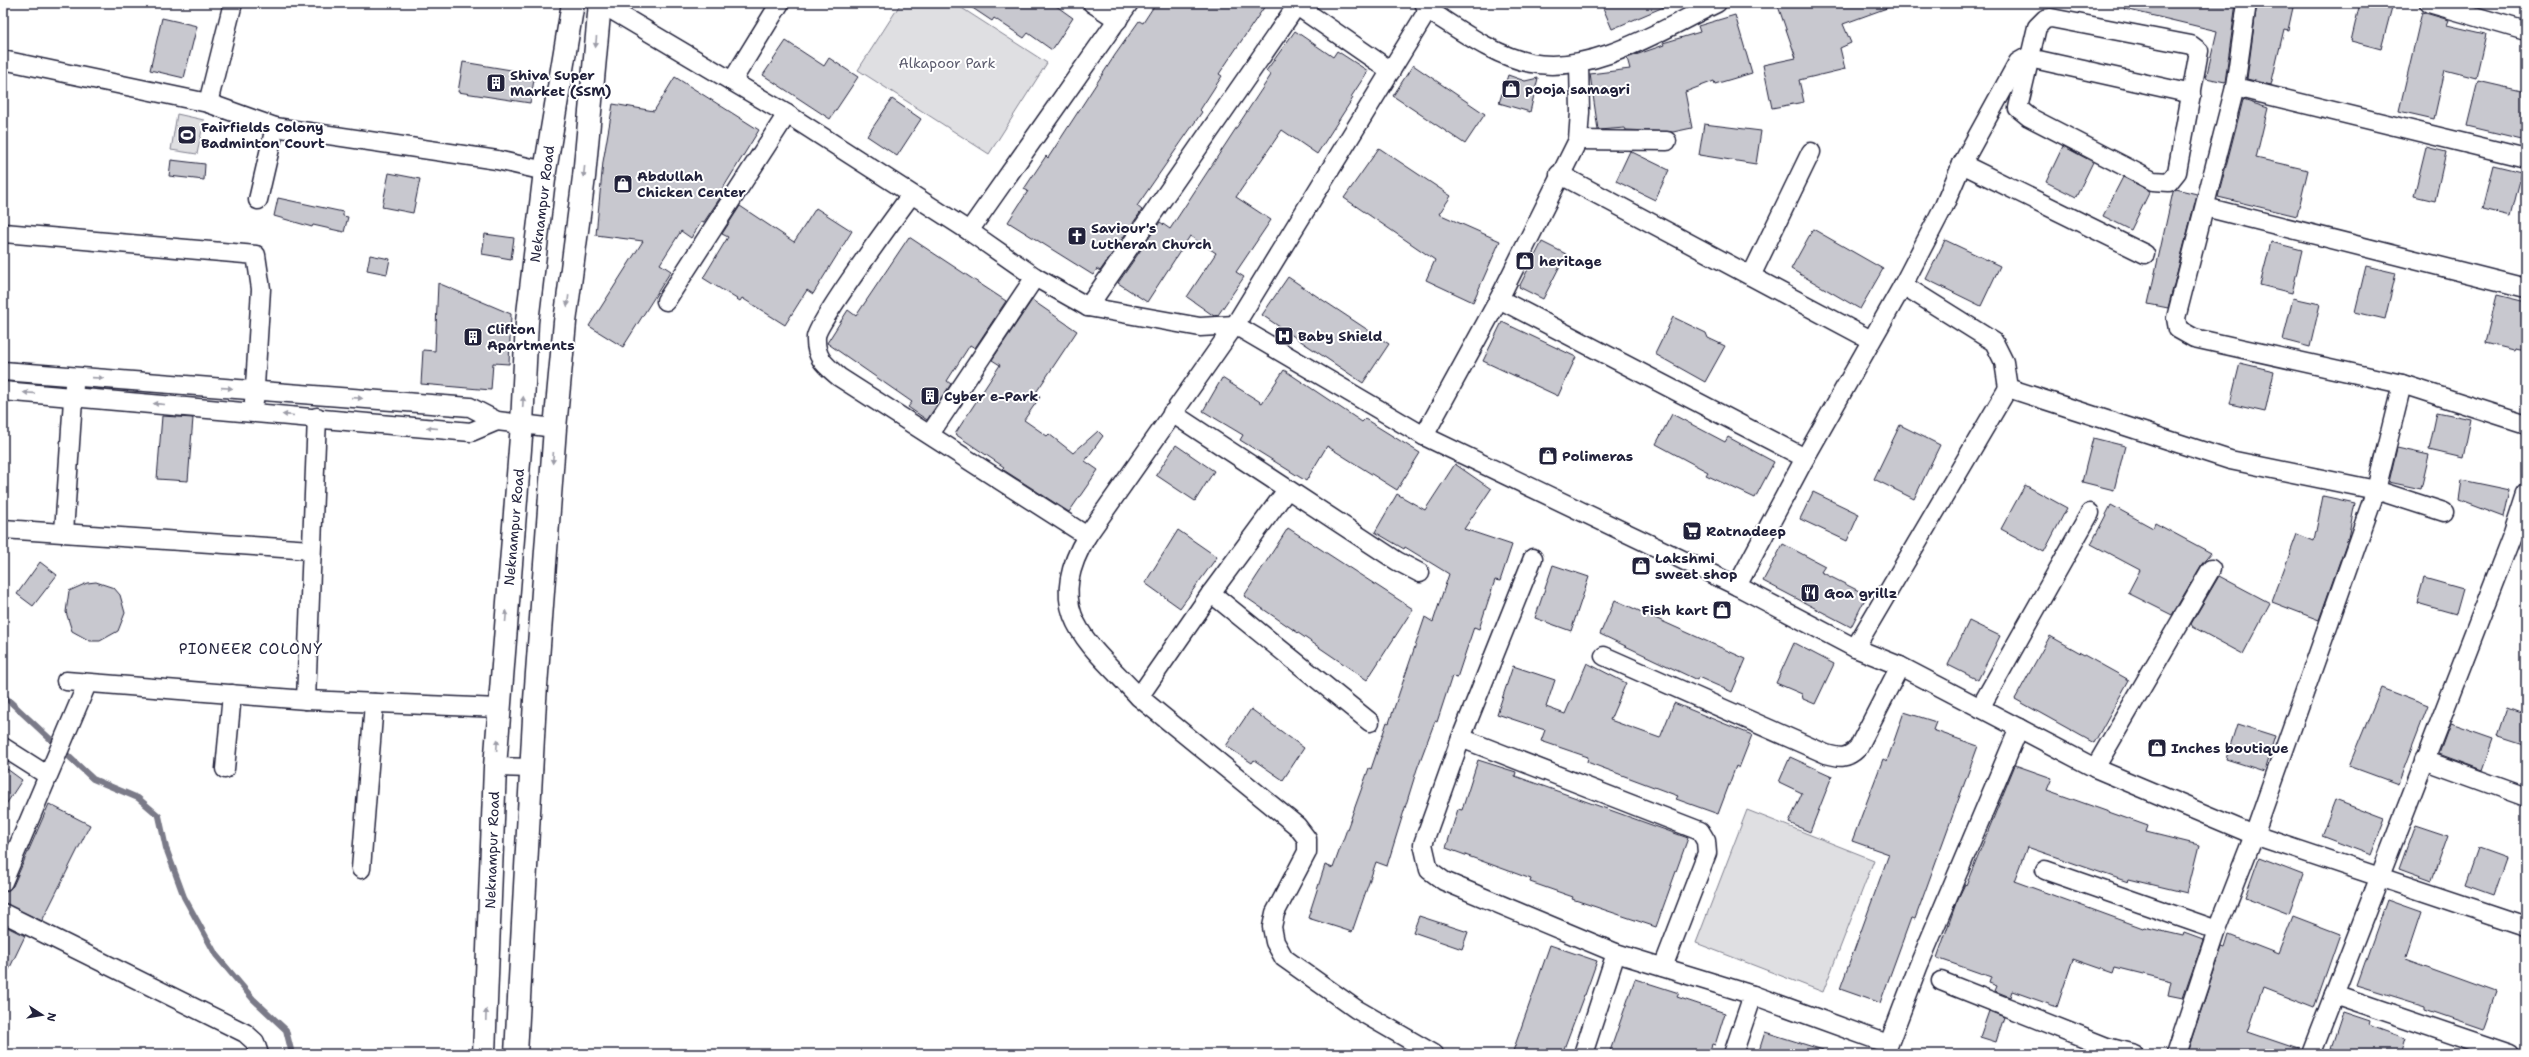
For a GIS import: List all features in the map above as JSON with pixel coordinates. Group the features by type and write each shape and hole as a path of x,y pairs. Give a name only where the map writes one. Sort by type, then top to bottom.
{"street":[{"path":"208,103 233,3"},
{"name":"Neknampur Road","path":"484,1054 495,767 522,424 527,322 545,171 573,3"},
{"path":"516,1054 533,768 535,700 555,428 565,322 584,177 600,3 787,114 910,195 969,231 1035,277 1088,307 1200,327 1235,325 1424,436 1737,586 1855,648 1900,666 2096,768 2254,835 2526,926"},
{"path":"732,81 780,3"},
{"path":"1092,3 1118,20"},
{"path":"969,231 1129,3"},
{"path":"1434,1054 1356,1009 1284,958 1276,942 1272,927 1275,913 1307,852 1306,839 1297,826 1139,697 1084,638 1071,616 1067,594 1068,578 1076,554 1086,536 1235,325 1391,72 1426,7 1473,38 1530,63 1552,66 1579,64 1610,53 1717,3"},
{"path":"2247,3 2235,87 2176,318 2178,329 2194,338 2402,384 2526,424"},
{"path":"2429,3 2526,31"},
{"path":"1088,307 1295,4 1391,72"},
{"path":"2052,18 2196,48 2200,57 2192,94 2176,172 2169,182 2163,183 2153,181 2022,112 2018,108 2018,101 2037,27 2045,19 2052,18"},
{"path":"1737,586 1871,340 1903,285 1944,206 1962,164 2018,62 2029,58 2192,94"},
{"path":"3,60 208,103 275,127 497,160 545,171"},
{"path":"1424,436 1499,299 1578,140 1580,112 1579,64"},
{"path":"2235,87 2526,158"},
{"path":"666,301 787,114"},
{"path":"258,200 275,127"},
{"path":"1578,140 1667,141"},
{"path":"1751,276 1811,152"},
{"path":"1962,164 2145,254"},
{"path":"1560,174 1871,340"},
{"path":"910,195 829,313 816,336 820,360 839,377 930,434 1086,536"},
{"path":"2205,206 2526,288"},
{"path":"4,233 256,255 261,289 253,412"},
{"path":"930,434 1035,277"},
{"path":"1855,648 2008,388 2004,362 1994,342 1903,285"},
{"path":"1499,299 1806,458"},
{"path":"3,371 470,407 497,421 555,428"},
{"path":"64,532 74,376"},
{"path":"2176,1054 2217,930 2254,835 2376,490 2402,384"},
{"path":"2008,388 2230,460 2376,490 2444,512"},
{"path":"3,391 317,417 471,432 497,421"},
{"path":"1172,413 1397,562 1420,573"},
{"path":"306,700 317,417"},
{"path":"1139,697 1211,593 1287,490"},
{"path":"2312,1054 2379,876 2510,541 2526,493"},
{"path":"1980,708 2090,513"},
{"path":"3,529 311,550"},
{"path":"1533,558 1461,738 1423,844 1429,870 1444,881 1616,953 1753,995 1886,1049 1918,967 2019,728"},
{"path":"2096,768 2211,569"},
{"path":"1211,593 1370,722"},
{"path":"1604,656 1826,754 1839,757 1849,756 1858,748 1900,666"},
{"path":"66,681 87,684 306,700 499,708"},
{"path":"3,882 8,858 51,768 87,684"},
{"path":"225,769 232,694"},
{"path":"362,869 374,703"},
{"path":"1461,738 1700,831 1706,842 1707,853 1663,967"},
{"path":"3,747 51,768"},
{"path":"2424,760 2526,797"},
{"path":"495,767 533,768"},
{"path":"2045,870 2217,930"},
{"path":"3,913 245,1034 255,1042 259,1054"},
{"path":"1583,1054 1616,953"},
{"path":"1941,981 2106,1050 2134,1054"},
{"path":"2334,994 2510,1054"},
{"path":"1733,1054 1753,995"}],"green space":[{"name":"Alkapoor Park","path":"901,3 954,3 1047,63 989,154 858,70"},
{"name":"Fairfields Colony Badminton Court","path":"177,114 204,120 197,154 171,150"},
{"path":"1747,810 1874,860 1823,992 1696,943"}],"building":[{"path":"965,3 1052,3 1073,18 1052,50 1028,33 1024,38 994,18 992,21"},
{"path":"1156,3 1267,3 1219,74 1222,76 1200,110 1202,112 1137,206 1142,210 1100,271 1097,269 1093,275 1008,222 1028,191 1024,189 1046,156 1048,158 1139,21 1143,23"},
{"path":"1601,3 1673,3 1612,29"},
{"path":"1777,3 1894,3 1895,5 1843,24 1851,43 1840,48 1845,69 1799,80 1804,102 1772,108 1763,65 1796,58"},
{"path":"2126,3 2236,3 2225,82 2206,78 2217,31 2125,9"},
{"path":"2257,3 2294,3 2288,30 2284,29 2271,85 2247,79"},
{"path":"2360,3 2375,3 2392,7 2381,49 2351,41"},
{"path":"2422,12 2449,20 2447,25 2486,34 2476,78 2445,70 2434,119 2399,111"},
{"path":"1735,15 1752,73 1715,84 1714,81 1685,92 1692,128 1673,132 1626,130 1625,128 1598,130 1590,74 1630,69 1627,58 1664,45 1663,43 1700,32 1698,26"},
{"path":"162,18 197,26 184,78 150,70"},
{"path":"1295,31 1333,57 1337,51 1368,71 1351,97 1353,98 1317,154 1282,130 1236,197 1271,220 1236,272 1244,277 1218,315 1214,316 1187,297 1216,253 1190,236 1147,302 1118,283 1160,222 1170,229 1271,75 1266,71"},
{"path":"786,41 824,66 829,58 858,77 830,119 763,75"},
{"name":"Shiva Super Market (SSM)","path":"463,62 535,74 530,103 458,92"},
{"path":"1413,65 1485,114 1465,144 1393,96"},
{"path":"1508,75 1525,81 1538,78 1530,112 1499,103"},
{"path":"675,77 759,130 720,193 722,195 704,222 702,221 691,238 681,231 660,264 671,271 623,347 589,326 643,241 596,235 603,162 613,104 654,111"},
{"path":"2478,81 2526,92 2526,140 2467,126"},
{"path":"892,99 921,119 897,156 867,136"},
{"path":"2243,100 2268,108 2256,158 2308,170 2297,216 2218,197"},
{"path":"1704,124 1761,131 1756,164 1699,155"},
{"path":"2063,146 2093,162 2076,197 2046,182"},
{"path":"2426,147 2446,152 2435,201 2414,196"},
{"path":"1379,148 1451,196 1439,214 1500,241 1473,302 1426,280 1435,260 1344,198"},
{"path":"1630,151 1669,170 1655,200 1616,181"},
{"path":"171,160 205,164 204,180 169,176"},
{"path":"2493,165 2522,172 2511,216 2482,209"},
{"path":"389,173 420,179 413,213 382,207"},
{"path":"2123,177 2150,191 2131,230 2103,216"},
{"path":"2176,189 2197,194 2168,308 2148,304 2173,192"},
{"path":"278,198 343,212 343,216 348,217 344,232 313,225 312,227 274,216"},
{"path":"740,206 794,242 816,208 852,231 813,294 807,290 785,325 742,298 740,301 703,278 728,237 722,234"},
{"path":"1813,229 1883,269 1860,309 1791,269"},
{"path":"485,234 514,238 511,259 482,254"},
{"path":"909,237 1006,301 975,348 970,345 947,381 951,384 927,420 908,407 912,402 827,343 848,310 856,316"},
{"path":"1945,240 2000,266 1981,306 1926,279"},
{"path":"1542,242 1566,254 1543,299 1519,287"},
{"path":"2271,242 2302,250 2292,293 2260,285"},
{"path":"370,255 390,259 387,274 367,270"},
{"path":"2366,266 2396,273 2385,319 2355,312"},
{"path":"1288,277 1389,344 1363,383 1262,315"},
{"name":"Clifton Apartments","path":"438,283 511,314 509,364 493,363 491,390 421,384 423,350 435,351"},
{"path":"2497,295 2526,302 2526,350 2515,348 2514,350 2485,343"},
{"path":"2293,298 2320,304 2310,347 2283,340"},
{"path":"1032,300 1077,331 1035,394 1040,397 1024,420 1047,436 1049,434 1073,453 1098,431 1103,436 1085,461 1098,470 1069,512 1002,469 1004,467 955,434 1000,365 992,360"},
{"path":"1673,317 1706,333 1708,338 1725,346 1705,382 1655,354"},
{"path":"1502,322 1576,357 1558,396 1483,361"},
{"path":"2240,363 2274,371 2265,412 2230,404"},
{"path":"1284,370 1362,422 1365,419 1420,453 1397,490 1327,446 1306,481 1240,440 1243,435 1203,411 1222,378 1262,403"},
{"path":"2437,412 2471,419 2463,458 2429,450"},
{"path":"1672,414 1725,442 1728,437 1774,462 1755,498 1706,475 1708,472 1656,444"},
{"path":"162,416 193,418 188,481 157,479"},
{"path":"1900,425 1940,445 1914,499 1874,479"},
{"path":"2093,438 2125,446 2114,490 2082,482"},
{"path":"1176,445 1214,471 1195,501 1156,475"},
{"path":"2397,448 2429,455 2421,489 2389,482"},
{"path":"1455,464 1491,489 1464,529 1512,545 1500,581 1495,580 1479,629 1474,627 1457,678 1452,676 1437,722 1435,721 1417,769 1387,866 1376,862 1352,932 1308,918 1325,865 1333,868 1369,768 1371,769 1387,722 1389,723 1425,617 1433,622 1449,574 1405,547 1404,549 1375,532 1397,494 1425,510"},
{"path":"2462,480 2510,490 2504,517 2459,500"},
{"path":"2025,485 2067,508 2044,552 2001,529"},
{"path":"1813,492 1859,514 1847,541 1800,519"},
{"path":"2323,496 2355,503 2348,538 2319,620 2272,602 2297,534 2314,541"},
{"path":"2111,505 2153,528 2155,523 2211,553 2202,564 2172,615 2128,593 2140,570 2091,544"},
{"path":"1288,528 1413,609 1367,680 1244,596"},
{"path":"1178,530 1217,557 1180,608 1145,583"},
{"path":"1783,544 1825,566 1821,572 1867,595 1851,627 1763,581"},
{"path":"40,562 57,575 33,606 17,594"},
{"path":"1553,565 1589,577 1571,631 1535,618"},
{"path":"2219,576 2270,603 2243,654 2193,627 2191,624"},
{"path":"2424,578 2463,589 2456,614 2417,603"},
{"path":"96,582 114,588 120,595 125,613 118,631 100,641 90,641 72,631 66,612 69,591 87,583"},
{"path":"1615,600 1746,659 1732,692 1698,677 1697,680 1600,634"},
{"path":"1969,621 2000,636 1978,680 1948,665"},
{"path":"2050,636 2129,680 2094,743 2015,699"},
{"path":"1794,643 1834,664 1815,704 1803,699 1802,694 1776,683"},
{"path":"1587,663 1626,683 1610,720 1660,738 1674,703 1752,735 1739,768 1736,766 1718,814 1676,799 1678,796 1587,762 1588,757 1541,741 1545,730 1497,714 1513,666 1555,680 1546,707 1565,714"},
{"path":"2381,688 2428,706 2398,784 2349,766"},
{"path":"1251,709 1304,748 1283,780 1254,760 1252,763 1226,746"},
{"path":"2507,709 2526,716 2526,745 2498,736"},
{"path":"1904,712 1936,722 1933,730 1978,746 1915,919 1911,918 1880,1003 1840,989 1889,854 1852,841 1883,759 1887,761"},
{"path":"2237,724 2275,736 2264,771 2226,759"},
{"path":"2450,724 2493,739 2482,770 2439,754"},
{"path":"1790,757 1832,776 1810,832 1789,823 1802,793 1779,782"},
{"path":"1478,760 1516,772 1515,776 1688,838 1656,927 1572,899 1573,897 1530,882 1531,879 1446,848 1458,809 1462,810"},
{"path":"2015,765 2052,778 2047,790 2148,826 2146,832 2199,845 2187,893 2129,879 2128,882 2027,847 2014,881 2143,928 2183,936 2184,933 2203,940 2183,998 2168,995 2171,981 2115,967 2113,973 2073,959 2057,1007 2012,991 2010,997 1995,991 1997,986 1989,983 1991,977 1937,958 1956,903 1965,884 1966,885"},
{"path":"3,766 22,780 3,809"},
{"path":"2335,800 2385,819 2371,855 2321,836"},
{"path":"49,804 90,825 42,921 3,903 3,894 13,886"},
{"path":"2415,825 2448,836 2432,881 2399,869"},
{"path":"2478,848 2506,858 2493,895 2465,885"},
{"path":"2259,858 2303,875 2289,914 2245,897"},
{"path":"2387,900 2421,912 2405,960 2496,993 2483,1029 2425,1009 2425,1006 2357,985"},
{"path":"1419,916 1468,932 1462,949 1413,932"},
{"path":"2293,916 2340,934 2314,1008 2263,988 2248,1032 2301,1050 2301,1054 2187,1053 2222,947 2225,948 2229,935 2278,954"},
{"path":"3,925 25,936 3,982"},
{"path":"1550,945 1597,961 1562,1054 1512,1054"},
{"path":"1635,979 1679,993 1677,997 1725,1013 1715,1045 1712,1044 1709,1054 1609,1054"},
{"path":"1989,1011 2004,1017 1996,1042 1980,1037"},
{"path":"2343,1012 2370,1021 2369,1025 2405,1038 2400,1054 2349,1054 2331,1048"},
{"path":"1765,1032 1823,1050 1823,1054 1758,1054"}],"waterway":[{"path":"3,695 93,779 138,798 159,816 166,848 184,897 216,955 253,999 286,1030 292,1054"}],"place":[{"name":"Shiva Super Market (SSM)","path":"496,83"},
{"name":"pooja samagri","path":"1511,89"},
{"name":"Fairfields Colony Badminton Court","path":"187,135"},
{"name":"Abdullah Chicken Center","path":"623,184"},
{"name":"Saviour's Lutheran Church","path":"1077,236"},
{"name":"heritage","path":"1525,261"},
{"name":"Baby Shield","path":"1284,336"},
{"name":"Clifton Apartments","path":"473,337"},
{"name":"Cyber e-Park","path":"930,396"},
{"name":"Polimeras","path":"1548,456"},
{"name":"Ratnadeep","path":"1692,531"},
{"name":"Lakshmi sweet shop","path":"1641,566"},
{"name":"Goa grillz","path":"1810,593"},
{"name":"Fish kart","path":"1722,610"},
{"name":"Inches boutique","path":"2157,748"}],"district":[{"name":"PIONEER COLONY","path":"251,649"}]}
